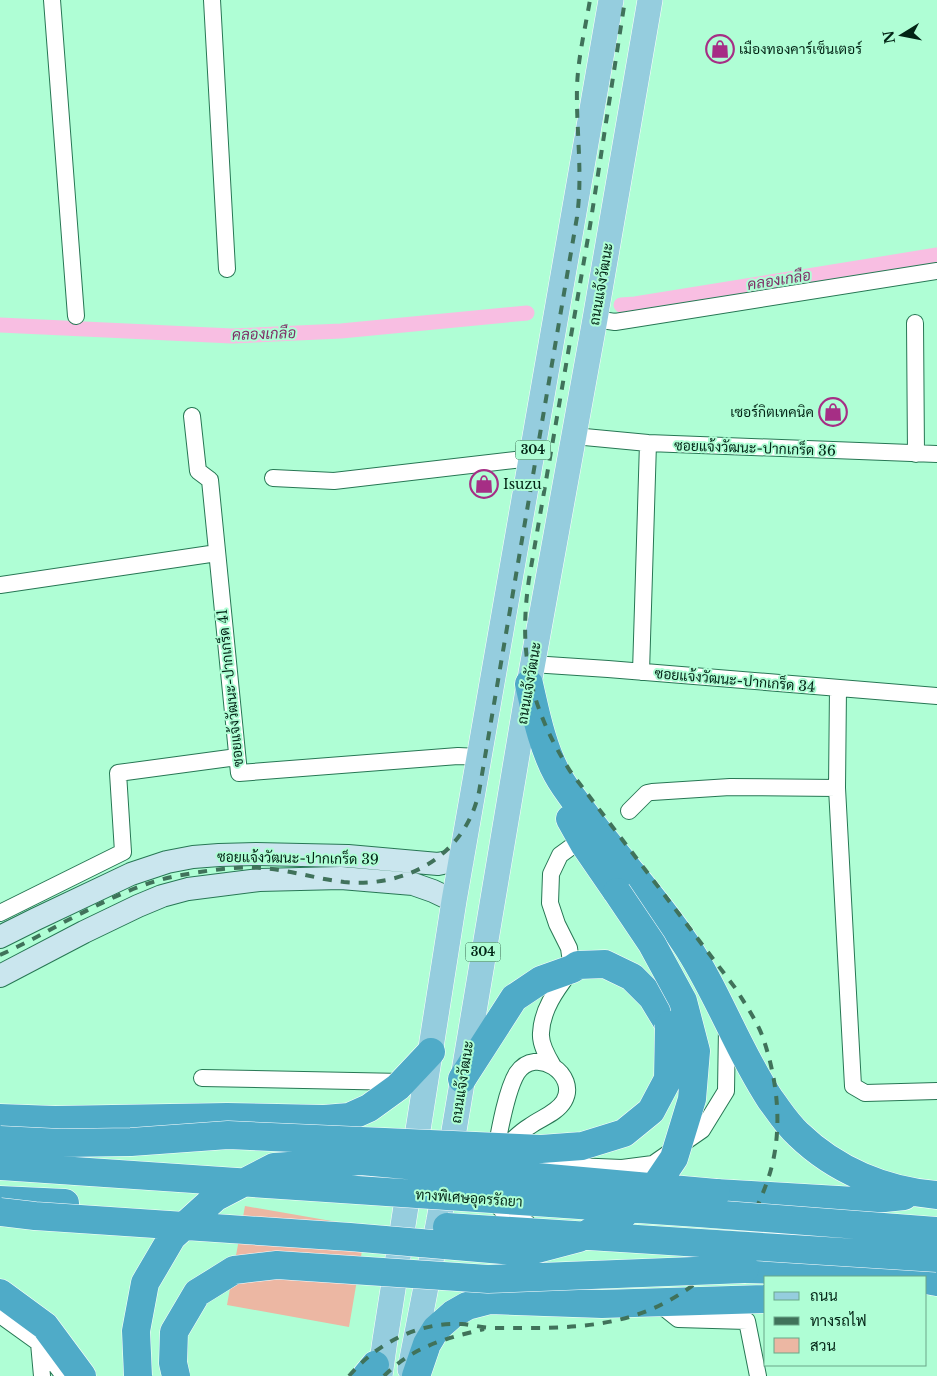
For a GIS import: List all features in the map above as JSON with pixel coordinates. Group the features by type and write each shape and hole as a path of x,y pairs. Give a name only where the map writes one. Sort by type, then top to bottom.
{"highway":[{"path":"530,674 543,738 549,757 558,775 596,829 662,911 685,943 705,976 760,1082 783,1117 797,1134 829,1160 860,1177 929,1195"},
{"path":"0,1212 350,1237 526,1252 579,1238 624,1214 653,1189 674,1158 692,1099 696,1051 683,1001 652,944 584,844 572,823 563,803 558,775"},
{"path":"0,1140 61,1143 131,1142 228,1135 541,1149 582,1146 624,1133 651,1110 668,1079 669,1025 652,997 632,977 605,964 578,966 541,980 514,998 462,1079"},
{"path":"0,1118 55,1120 227,1117 324,1119 349,1116 369,1108 398,1087 431,1052"},
{"path":"138,1376 136,1331 145,1283 172,1237 216,1198 274,1167 361,1161 716,1193 855,1201 929,1195"},
{"name":"ทางพิเศษอุดรรัถยา","path":"0,1166 698,1212 937,1231"},
{"path":"0,1200 937,1258"},
{"path":"176,1376 173,1363 174,1332 197,1293 234,1270 278,1265 488,1278 745,1268 873,1273 888,1276"},
{"path":"0,1293 45,1326 82,1376"},
{"path":"411,1373 436,1329 453,1314 467,1306 490,1300 602,1304 764,1299"}],"main road":[{"name":"304","path":"373,1373 384,1340 454,901 611,0"},
{"name":"ถนนแจ้งวัฒนะ","path":"411,1373 439,1220 530,674 595,319 650,0"},
{"name":"ซอยแจ้งวัฒนะ-ปากเกร็ด 39","path":"0,938 36,918 131,874 167,862 207,856 256,854 348,856 438,864 462,859"},
{"path":"207,856 212,886"},
{"name":"ซอยแจ้งวัฒนะ-ปากเกร็ด 39","path":"0,976 138,906 162,896 212,886 259,880 341,878 413,884 454,901"}],"street":[{"path":"52,0 76,316"},
{"path":"212,0 227,269"},
{"path":"595,319 615,322 937,271"},
{"path":"915,323 916,454"},
{"name":"ซอยแจ้งวัฒนะ-ปากเกร็ด 41","path":"192,416 198,471 210,480 239,774 458,756 480,757"},
{"name":"ซอยแจ้งวัฒนะ-ปากเกร็ด 36","path":"574,436 648,443 937,454"},
{"path":"640,672 648,443"},
{"path":"273,478 334,481 532,458"},
{"path":"0,585 217,553"},
{"name":"ซอยแจ้งวัฒนะ-ปากเกร็ด 34","path":"530,674 640,672 937,696"},
{"path":"838,688 836,788 852,1086 865,1093 937,1091"},
{"path":"0,913 123,852 118,773 237,757"},
{"path":"629,811 647,794 652,792 730,787 836,788"},
{"path":"494,1165 502,1151 514,1138 529,1126 558,1109 565,1099 567,1087 562,1075 553,1066 545,1051 541,1034 545,1010 558,987 572,969 569,948 557,924 550,903 551,874 560,855 571,847 584,844"},
{"path":"490,1300 480,1294 475,1282 476,1267 494,1217 496,1188 504,1171 533,1164 622,1168 653,1164 702,1130 726,1091 727,1021"},
{"path":"494,1217 494,1165 510,1086 518,1072 530,1063 542,1061 553,1066"},
{"path":"202,1078 403,1082"},
{"path":"770,1240 819,1232 929,1195"},
{"path":"439,1220 494,1217 527,1223 770,1240 833,1255 873,1273"},
{"path":"658,1302 678,1318 747,1321 758,1376"},
{"path":"0,1315 39,1344 64,1376"},
{"path":"39,1344 42,1376"}],"green space":[{"path":"245,1206 366,1227 349,1327 227,1305"}],"waterway":[{"name":"คลองเกลือ","path":"621,305 937,255"},
{"name":"คลองเกลือ","path":"0,325 232,336 341,331 527,313"}],"railway":[{"path":"0,955 132,889 176,876 229,868 262,868 344,882 367,882 389,879 410,873 430,863 461,834 472,814 479,792 577,217 579,201 578,76 590,0"},
{"path":"349,1376 360,1364 385,1345 399,1337 430,1327 446,1324 462,1324 487,1328 578,1326 604,1323 654,1308 678,1295 702,1278 734,1246 757,1207 773,1161 776,1143 777,1106 772,1070 762,1035 736,989 570,771 545,725 530,679 527,656 525,632 529,579 590,226 625,0"},
{"path":"384,1376 407,1357 430,1345 484,1329"}],"place":[{"name":"เมืองทองคาร์เซ็นเตอร์","path":"720,49"},
{"name":"เซอร์กิตเทคนิค","path":"833,412"},
{"name":"Isuzu","path":"484,484"}]}
